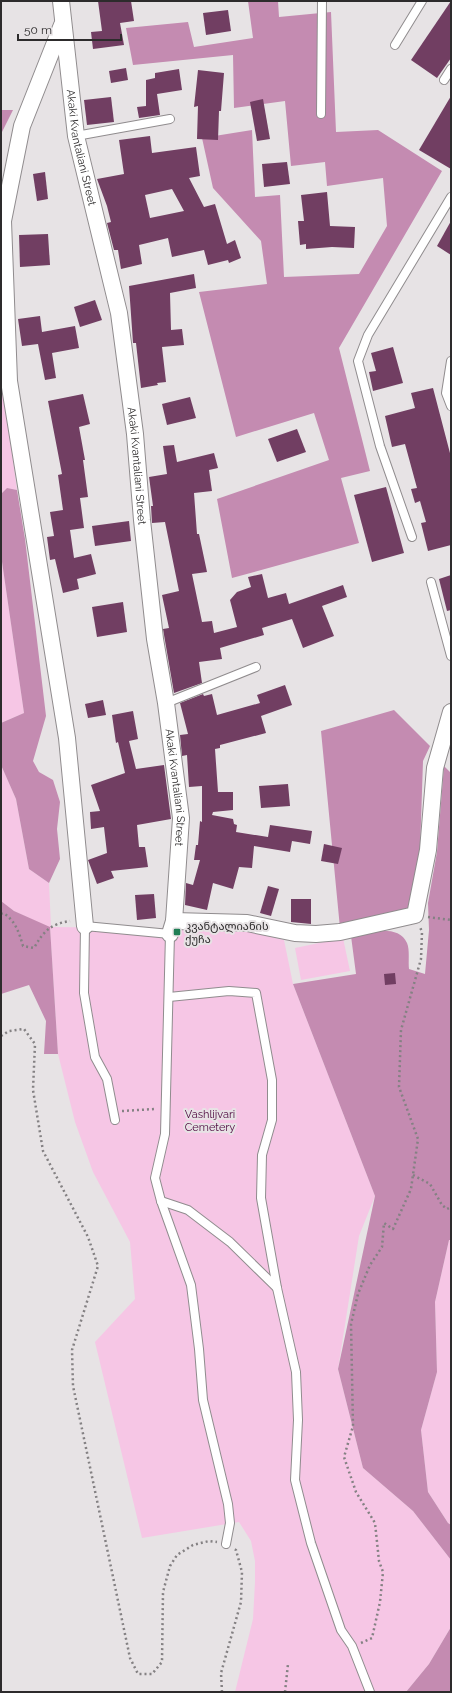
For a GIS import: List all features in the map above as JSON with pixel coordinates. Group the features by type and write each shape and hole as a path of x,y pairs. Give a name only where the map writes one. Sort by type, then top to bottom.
{"street":[{"name":"Akaki Kvantaliani Street","path":"61,1 76,136 120,313 135,434 142,520 155,639 166,702 182,818 172,928"},
{"path":"63,22 22,126 3,221 9,381 67,738 85,922"},
{"path":"172,928 247,923 295,934 316,934 340,932 415,915 428,850 434,768 451,712"}],"lane":[{"path":"321,114 322,1"},
{"path":"395,45 420,2"},
{"path":"444,80 451,69"},
{"path":"76,136 170,119"},
{"path":"412,537 380,446 358,361 368,335 451,197"},
{"path":"451,361 446,393 451,406"},
{"path":"431,582 451,656"},
{"path":"166,702 256,667"},
{"path":"115,1116 107,1079 95,1056 84,993 85,922 172,928 165,1134 155,1178 161,1201 191,1285 199,1349 202,1400 228,1504 230,1522 226,1544"},
{"path":"169,997 229,991 256,992 272,1080 272,1120 262,1155 261,1198 276,1288 296,1372 298,1420 294,1480 311,1543 341,1630 352,1646 370,1692"},
{"path":"161,1201 188,1210 230,1242 276,1288"}],"path":[{"path":"1,914 3,912 8,916 17,927 23,946 34,948 47,929 63,922 85,922"},
{"path":"415,915 451,920"},
{"path":"352,1646 372,1638 380,1602 383,1572 379,1562 376,1523 356,1492 344,1457 353,1426 351,1324 358,1294 370,1265 382,1247 384,1223 393,1229 412,1189 418,1139 399,1087 401,1030 421,959 422,932 415,915"},
{"path":"1,1036 9,1031 24,1029 35,1044 33,1090 43,1151 88,1237 98,1266 72,1350 73,1386 130,1658 138,1674 152,1674 162,1662 163,1592 170,1566 177,1555 193,1545 209,1541 226,1544 236,1550 242,1572 241,1602 222,1673 222,1692"},
{"path":"115,1116 166,1108"},
{"path":"413,1175 430,1184 442,1205 447,1209 451,1207"},
{"path":"285,1692 288,1664"}],"green space":[{"path":"1,373 17,490 7,488 1,494"},
{"path":"1,555 24,713 1,723"},
{"name":"Vashlijvari Cemetery","path":"1,765 16,799 29,869 49,883 51,927 238,929 284,940 293,984 375,1196 359,1236 338,1369 363,1468 413,1511 451,1560 451,1627 429,1664 406,1692 235,1692 253,1619 255,1561 251,1541 239,1522 142,1538 95,1342 135,1299 130,1242 93,1172 75,1122 58,1054 50,928 14,911 1,901"},
{"path":"343,938 350,971 301,980 295,948"},
{"path":"449,1240 451,1240 451,1525 448,1523 428,1492 421,1430 437,1372 435,1302"}],"shaded area":[{"path":"248,1 278,1 279,17 331,12 336,132 378,130 442,171 339,348 370,471 341,478 359,543 232,578 217,499 329,460 314,413 236,437 199,292 267,284 261,241 213,188 202,138 252,130 255,197 280,195 284,277 359,274 387,226 383,178 327,186 325,162 291,166 285,101 234,108 233,55 133,65 126,28 188,22 194,47 253,38"},
{"path":"1,110 13,110 2,132 1,151"},
{"path":"7,488 17,490 25,539 46,716 33,761 39,772 53,780 60,802 57,829 60,859 49,883 29,869 16,799 1,765 1,723 24,713 1,555 1,494"},
{"path":"394,710 430,746 423,761 420,851 408,910 340,928 321,731"},
{"path":"444,766 451,773 451,1240 449,1240 435,1302 437,1372 421,1430 428,1492 448,1523 451,1525 451,1560 413,1511 363,1468 338,1369 375,1196 293,984 356,974 351,936 382,931 397,933 403,937 408,946 409,969 425,974 429,930 428,903 437,852"},
{"path":"1,901 14,911 50,927 58,1054 44,1054 46,1021 29,985 1,994"},
{"path":"451,1627 451,1692 406,1692 429,1664"}],"building":[{"path":"98,1 131,1 134,21 120,23 124,45 93,49 91,32 102,31"},
{"path":"451,1 451,58 437,78 411,60"},
{"path":"228,10 231,31 206,35 203,13"},
{"path":"126,68 128,80 111,83 109,71"},
{"path":"179,69 182,90 157,94 160,115 139,118 137,107 146,106 146,80 155,78 155,73"},
{"path":"198,70 224,73 221,111 219,111 218,140 197,139 198,106 194,107"},
{"path":"451,96 451,169 419,150"},
{"path":"111,97 114,122 87,125 84,100"},
{"path":"263,99 270,139 257,141 250,102"},
{"path":"150,136 152,153 196,147 200,176 189,178 204,207 215,204 227,244 235,240 241,258 229,263 228,260 208,265 204,250 172,257 168,238 139,245 142,264 121,269 118,250 114,250 107,223 111,222 107,206 97,179 124,174 119,140","holes":["172,189 184,211 150,218 145,195"]},
{"path":"287,162 290,184 264,187 262,164"},
{"path":"45,172 48,199 37,201 33,174"},
{"path":"327,192 330,226 355,227 354,248 332,247 306,249 306,244 300,245 298,221 304,221 301,195"},
{"path":"451,221 451,255 437,246"},
{"path":"48,234 50,265 20,267 19,235"},
{"path":"194,274 196,288 170,293 171,330 182,329 184,345 162,347 166,382 141,388 136,343 133,343 129,286"},
{"path":"95,300 102,320 80,327 74,307"},
{"path":"40,316 42,332 75,326 79,348 52,353 56,378 45,380 38,344 22,346 18,319"},
{"path":"393,347 403,383 373,391 369,372 376,371 371,353"},
{"path":"433,388 451,457 451,545 428,551 421,523 426,522 420,501 415,503 411,489 417,488 405,444 392,447 385,416 415,408 411,393"},
{"path":"83,394 90,424 79,427 85,460 83,460 88,497 80,498 84,528 70,530 74,558 91,554 96,574 77,579 79,589 63,593 55,559 50,560 47,537 54,536 50,512 63,510 58,475 62,474 48,401"},
{"path":"190,397 196,418 167,425 162,404"},
{"path":"297,429 306,452 277,462 268,439"},
{"path":"174,445 177,462 214,453 218,468 209,470 212,491 194,493 197,534 199,534 207,572 192,574 202,622 212,621 214,633 237,627 230,600 237,592 251,587 248,577 262,574 268,598 286,593 289,604 343,585 347,597 322,606 334,636 303,648 292,619 262,628 264,635 220,648 222,659 199,662 202,683 174,693 163,629 169,628 162,595 179,591 165,522 152,523 151,506 153,506 149,477 167,474 163,446"},
{"path":"386,487 404,553 372,562 354,495"},
{"path":"129,521 131,541 95,546 92,526"},
{"path":"451,575 451,610 447,611 439,579"},
{"path":"123,602 127,632 97,637 92,607"},
{"path":"285,685 292,705 261,716 266,733 220,745 220,748 215,749 218,792 233,792 233,810 213,812 212,815 233,819 234,824 237,825 236,832 268,837 270,825 312,831 310,844 292,841 290,852 254,846 252,868 239,867 233,889 213,883 207,910 185,905 186,883 193,885 200,860 194,860 196,845 198,845 200,821 202,822 202,786 189,787 187,755 182,756 180,735 188,734 180,703 203,694 204,696 212,694 217,715 260,703 257,695"},
{"path":"103,700 106,715 88,718 85,704"},
{"path":"133,711 138,739 129,741 136,769 164,765 171,819 137,825 139,847 145,847 148,867 111,871 114,878 97,884 88,860 107,853 104,827 91,829 90,812 100,811 91,785 125,773 118,742 116,743 112,715"},
{"path":"288,784 290,806 261,808 259,786"},
{"path":"324,844 342,848 338,864 321,861"},
{"path":"268,886 279,889 271,916 260,913"},
{"path":"154,894 156,918 137,920 135,895"},
{"path":"291,899 311,899 311,924 291,922"},
{"path":"395,973 396,984 385,985 384,974"}],"place":[{"name":"კვანტალიანის ქუჩა","path":"177,932"}]}
